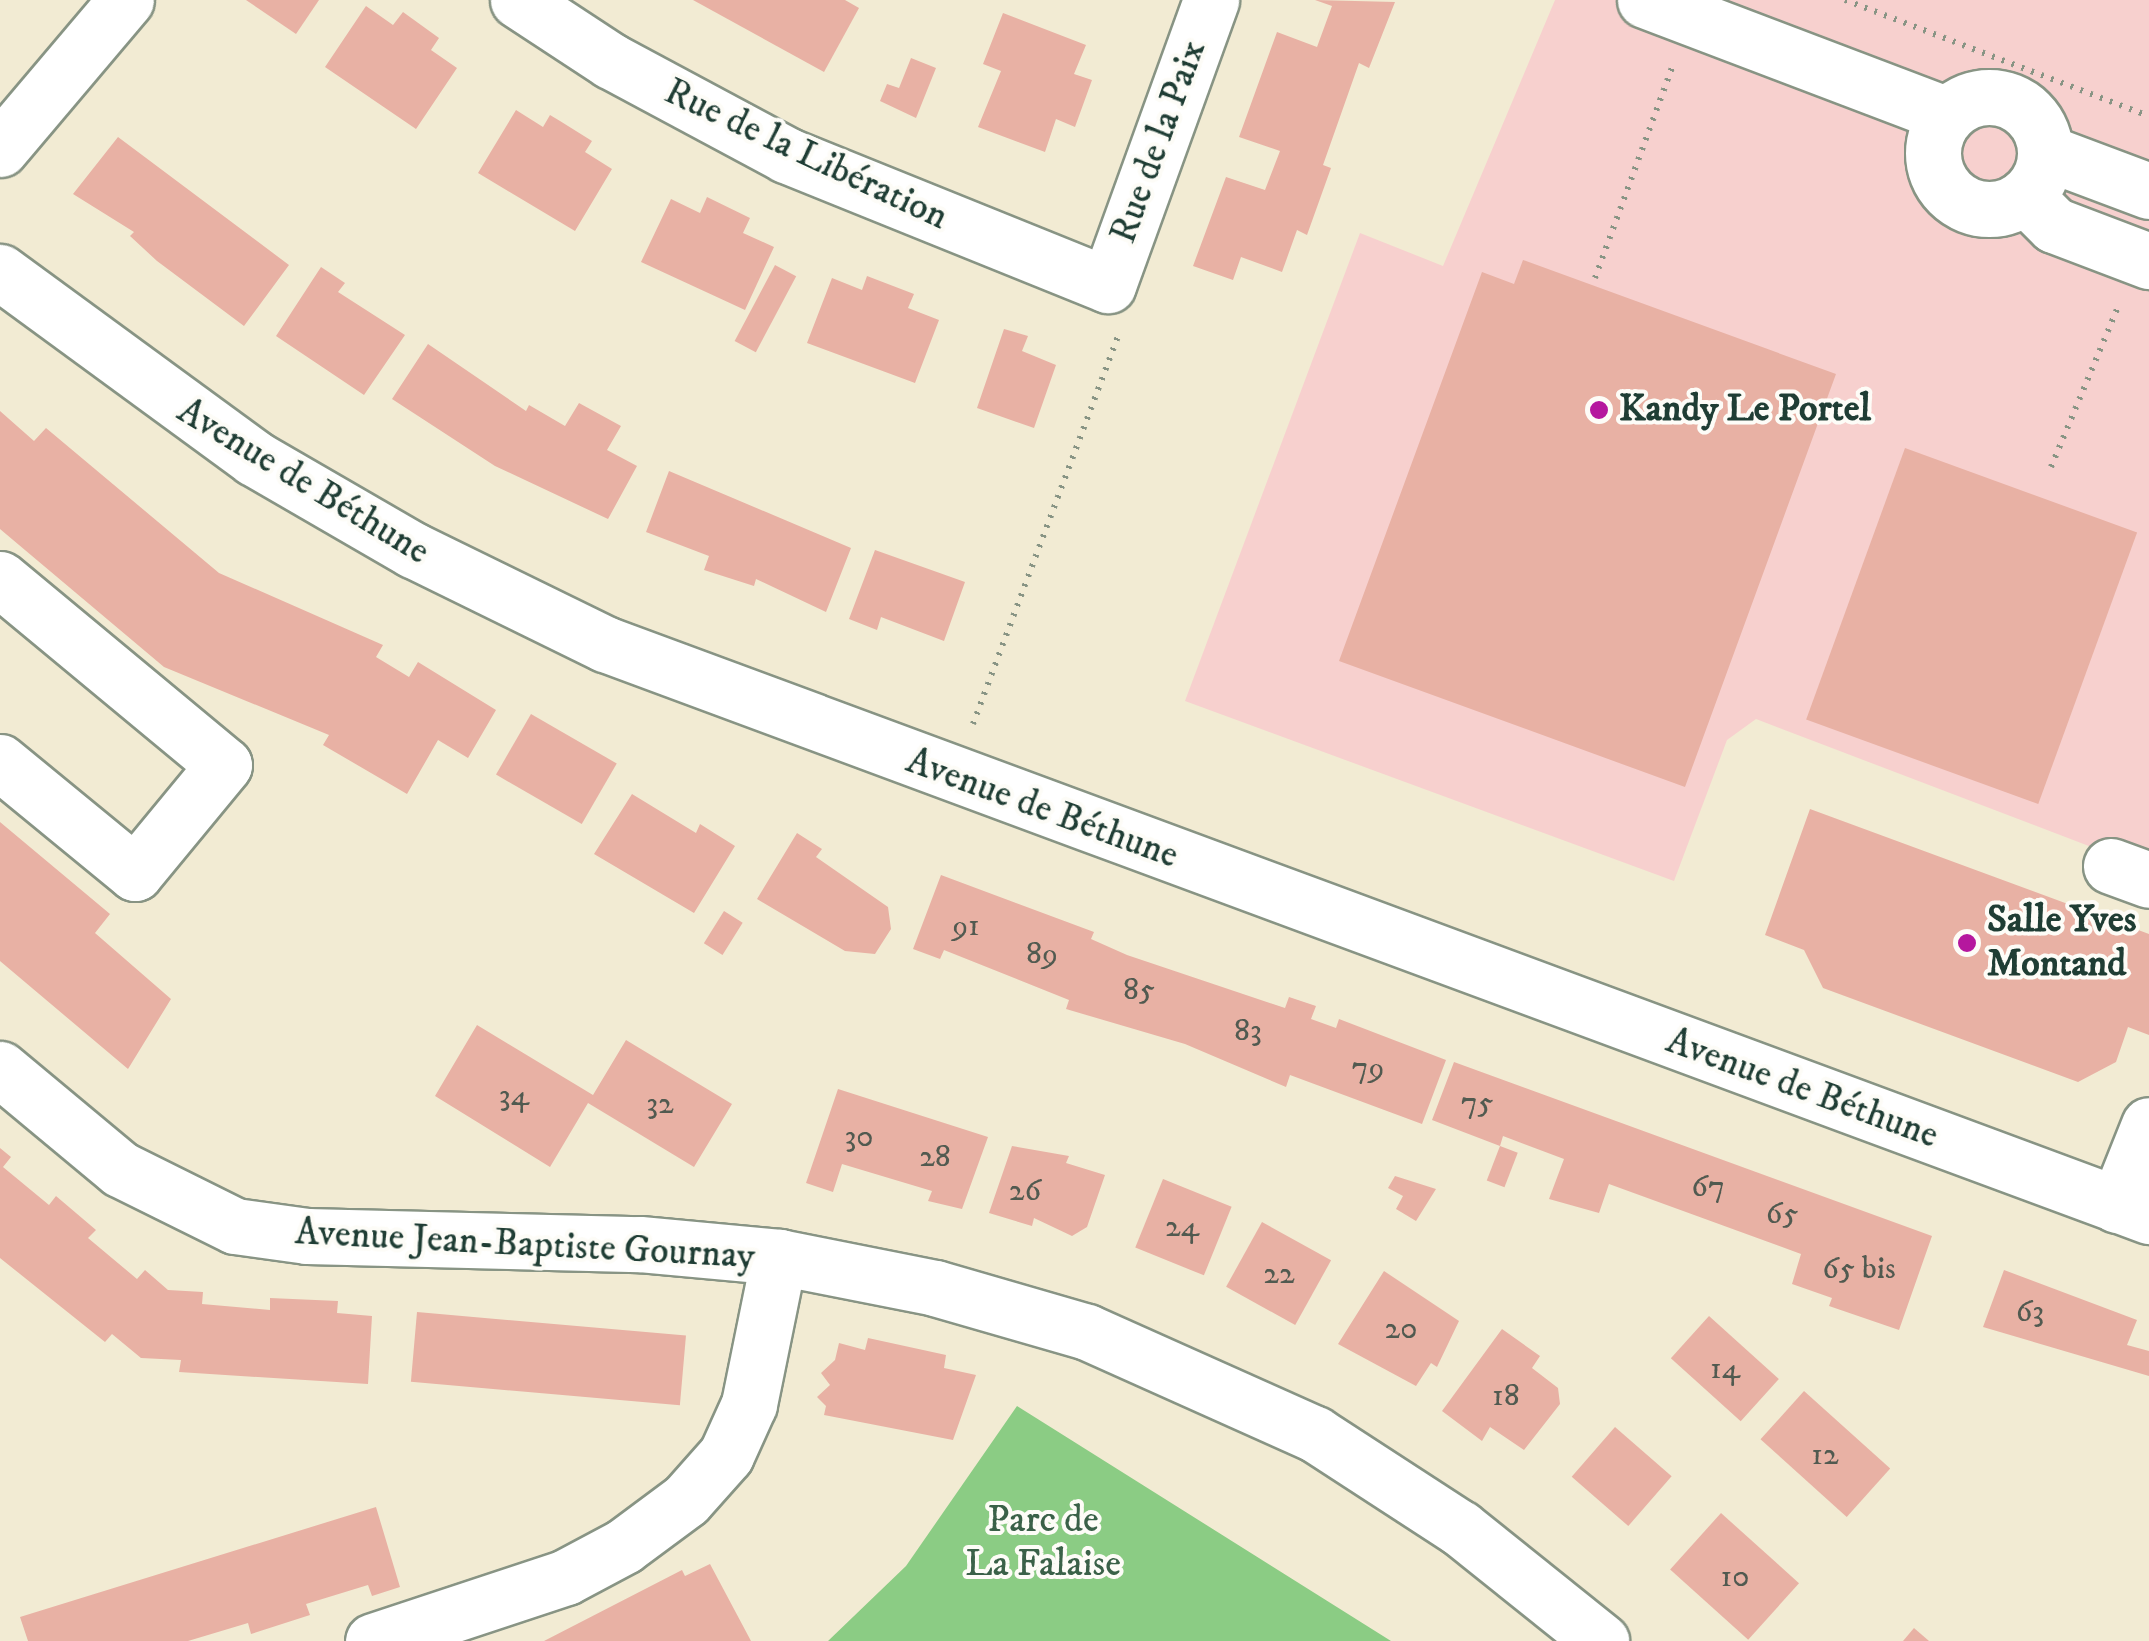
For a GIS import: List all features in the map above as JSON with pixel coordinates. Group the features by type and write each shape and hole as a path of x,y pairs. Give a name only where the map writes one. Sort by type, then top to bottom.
{"street":[{"path":"0,149 126,0"},
{"name":"Rue de la Libération","path":"518,0 627,70 786,154 1108,285"},
{"name":"Rue de la Paix","path":"1108,285 1211,0"},
{"path":"1668,8 1947,115"},
{"path":"2144,259 2054,225 2035,174 2032,117 2007,100 1970,100 1947,115 1933,156 1952,196 1988,209 2035,174 2149,192"},
{"name":"Avenue de Béthune","path":"0,272 203,426 413,550 604,644 2133,1210"},
{"path":"0,579 224,765 134,872 0,762"},
{"name":"Avenue Jean-Baptiste Gournay","path":"0,1070 120,1169 235,1226 308,1236 603,1243 779,1257 935,1288 1088,1332 1218,1386 1315,1434 1425,1503 1602,1641"},
{"path":"2133,1210 2149,1125"},
{"path":"373,1641 580,1571 686,1500 726,1455 744,1418 779,1257"}],"path":[{"path":"1845,0 2149,116"},
{"path":"1595,278 1668,8"},
{"path":"2051,467 2144,259"},
{"path":"954,776 1134,296 1108,285"}],"shaded area":[{"path":"1555,0 2149,0 2149,869 1756,719 1727,740 1674,881 1185,701 1360,233 1443,266"}],"green space":[{"name":"Parc de La Falaise","path":"1017,1406 1391,1641 828,1641 906,1566"}],"building":[{"path":"246,0 319,0 296,34"},
{"path":"693,0 845,0 859,8 824,72"},
{"path":"1315,0 1395,2 1369,68 1359,63 1323,165 1331,168 1307,235 1297,230 1282,272 1241,257 1233,280 1193,266 1226,177 1265,190 1280,151 1239,137 1277,32 1317,47 1332,6"},
{"path":"366,6 393,25 403,12 439,38 431,50 457,68 416,129 325,67"},
{"path":"1003,13 1086,45 1074,74 1092,80 1075,127 1056,119 1045,152 978,127 1001,71 983,64"},
{"path":"911,58 936,68 916,118 880,101 887,84 899,88"},
{"path":"516,110 543,127 550,115 560,121 592,141 585,152 612,169 575,231 478,173"},
{"path":"118,137 289,265 244,326 157,261 130,236 134,232 73,194"},
{"path":"707,197 750,218 743,233 774,247 745,310 641,262 671,199 700,213"},
{"path":"1523,260 1836,374 1685,787 1339,661 1482,272 1514,284"},
{"path":"775,265 796,276 756,352 735,341"},
{"path":"321,267 345,283 338,292 405,335 364,395 276,336"},
{"path":"867,276 914,294 908,308 939,320 915,383 807,343 832,278 862,290"},
{"path":"1004,329 1028,336 1022,351 1056,365 1034,428 977,408"},
{"path":"428,344 526,411 529,405 565,426 579,403 621,426 607,450 637,466 608,519 495,466 392,399"},
{"path":"0,411 34,441 46,428 219,573 383,645 376,657 409,677 418,662 496,710 468,758 438,740 407,794 323,745 329,735 164,667 0,529"},
{"path":"1905,448 2137,532 2038,804 1806,720"},
{"path":"669,471 851,548 826,612 756,579 754,586 704,570 709,556 646,532"},
{"path":"875,550 965,582 944,641 881,617 877,630 849,619"},
{"path":"531,714 617,764 582,824 496,775"},
{"path":"632,794 696,833 700,824 735,846 694,913 594,854"},
{"name":"Salle Yves Montand","path":"1810,809 2149,934 2149,1035 2128,1027 2116,1062 2078,1082 1823,988 1804,950 1765,935"},
{"path":"0,822 110,914 95,933 171,999 128,1069 0,961"},
{"path":"797,833 822,849 816,857 888,907 891,929 875,954 845,951 757,899"},
{"path":"941,875 1094,932 1091,939 1127,955 1285,1008 1289,997 1316,1006 1311,1019 1336,1028 1339,1019 1446,1060 1422,1124 1290,1075 1286,1087 1185,1044 1066,1009 1069,1000 944,950 940,959 913,949"},
{"path":"724,911 743,923 723,955 704,943"},
{"path":"477,1025 593,1095 626,1040 732,1104 694,1167 588,1103 550,1167 435,1096"},
{"path":"1454,1062 1932,1236 1899,1330 1829,1306 1832,1298 1792,1284 1801,1254 1609,1184 1599,1213 1549,1199 1564,1159 1503,1136 1500,1146 1432,1120"},
{"path":"838,1089 988,1137 962,1209 928,1201 932,1191 842,1164 833,1192 806,1183"},
{"path":"1012,1146 1069,1156 1066,1163 1105,1175 1087,1227 1072,1236 1034,1218 1032,1226 989,1213"},
{"path":"1500,1146 1518,1153 1504,1187 1487,1181"},
{"path":"0,1148 11,1157 3,1167 49,1205 56,1196 96,1230 88,1238 137,1279 145,1270 168,1290 203,1292 202,1304 270,1310 270,1298 338,1301 337,1313 372,1316 368,1384 179,1372 181,1360 141,1358 112,1334 105,1342 0,1258"},
{"path":"1395,1176 1436,1189 1416,1221 1396,1209 1403,1196 1388,1188"},
{"path":"1163,1179 1232,1207 1204,1275 1135,1248"},
{"path":"1262,1222 1331,1260 1295,1325 1226,1287"},
{"path":"2004,1270 2137,1320 2127,1345 2149,1351 2149,1376 1983,1327"},
{"path":"1384,1271 1459,1321 1437,1367 1431,1363 1416,1386 1338,1344"},
{"path":"417,1312 686,1336 680,1405 411,1382"},
{"path":"1709,1316 1779,1379 1741,1421 1671,1358"},
{"path":"1502,1329 1540,1356 1532,1368 1558,1388 1560,1404 1524,1450 1490,1427 1482,1441 1442,1411"},
{"path":"868,1338 946,1355 944,1368 976,1375 953,1440 824,1415 826,1406 817,1397 830,1385 821,1373 835,1360 839,1343 865,1350"},
{"path":"1804,1391 1890,1469 1847,1517 1761,1439"},
{"path":"1615,1427 1672,1476 1628,1526 1572,1477"},
{"path":"376,1507 400,1587 372,1596 368,1585 306,1604 310,1615 251,1634 248,1623 188,1641 28,1641 20,1617"},
{"path":"1721,1513 1799,1583 1748,1640 1670,1569"},
{"path":"710,1564 751,1641 544,1641 682,1570 685,1576"},
{"path":"1914,1628 1929,1641 1903,1641"}],"place":[{"name":"Kandy Le Portel","path":"1599,410"},
{"name":"Salle Yves Montand","path":"1967,943"}]}
